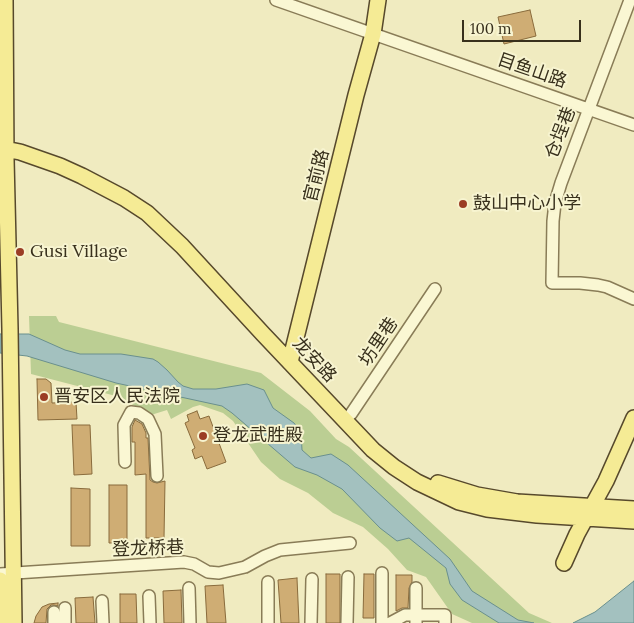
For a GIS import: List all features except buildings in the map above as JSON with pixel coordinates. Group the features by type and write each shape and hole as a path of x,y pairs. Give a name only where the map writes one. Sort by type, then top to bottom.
{"main road":[{"path":"1,623 10,361 3,144 5,0"},
{"name":"官前路","path":"368,32 370,0"},
{"name":"官前路","path":"288,353 356,95 368,32 378,0"},
{"name":"龙安路","path":"3,144 82,176 109,189 141,209 182,246 383,447 430,480 477,495 634,521"},
{"name":"龙安路","path":"288,353 373,450 411,479 430,489 460,502 487,509 515,513 593,513 634,509"},
{"path":"593,513 634,418"},
{"path":"568,565 577,534 613,483 634,438"},
{"path":"4,576 14,623"}],"street":[{"name":"目鱼山路","path":"276,0 634,125"},
{"name":"仓埕巷","path":"630,0 555,203 552,283 598,285 634,298"},
{"name":"坊里巷","path":"351,414 435,289"},
{"path":"125,462 124,425 131,412 139,413 148,418 155,434 157,476"},
{"name":"登龙桥巷","path":"4,576 184,562 194,564 208,572 219,573 251,565 265,556 280,550 350,543"},
{"path":"382,573 382,623"},
{"path":"347,623 348,577"},
{"path":"311,623 312,579"},
{"path":"268,582 268,623"},
{"path":"188,588 190,623"},
{"path":"416,588 416,619"},
{"path":"149,596 150,623"},
{"path":"102,601 102,623"},
{"path":"58,614 65,623"},
{"path":"390,623 405,615 416,619 445,615 445,623"}],"green space":[{"path":"29,316 56,316 59,322 261,373 310,411 336,439 349,447 529,613 552,623 472,623 452,614 426,577 407,570 388,549 363,527 333,513 308,493 280,479 261,462 233,421 223,413 200,405 171,419 167,410 151,415 112,395 31,374"}],"water":[{"path":"0,334 29,334 65,350 80,354 121,354 153,359 183,386 193,389 216,389 247,384 264,390 273,408 294,423 301,432 302,450 311,458 331,454 348,465 450,559 472,591 518,620 534,623 499,623 462,600 450,584 446,568 409,538 397,541 380,528 342,489 317,475 295,467 222,406 116,383 27,356 0,353"},
{"path":"634,581 634,623 573,623 595,612"}],"place":[{"name":"鼓山中心小学","path":"463,204"},
{"name":"Gusi Village","path":"20,252"},
{"name":"晋安区人民法院","path":"44,397"},
{"name":"登龙武胜殿","path":"203,436"}]}
